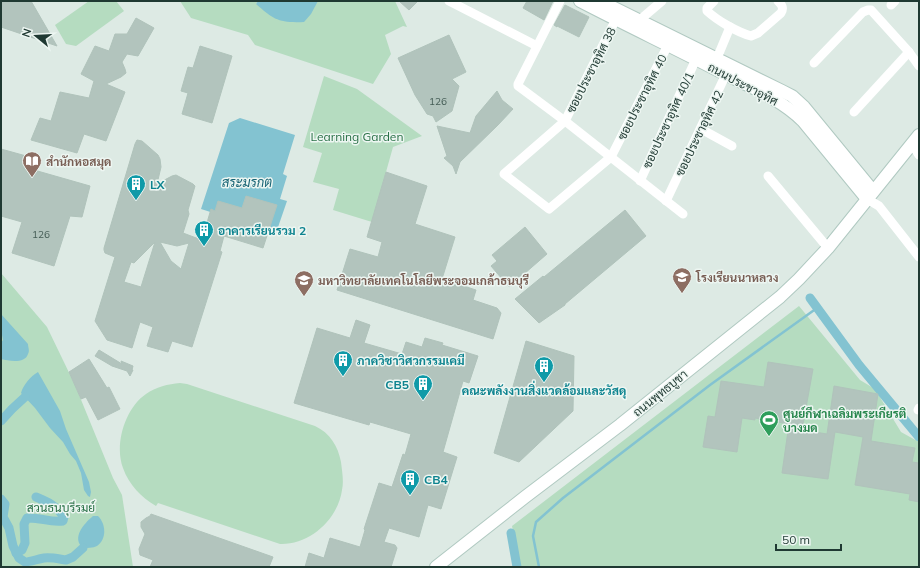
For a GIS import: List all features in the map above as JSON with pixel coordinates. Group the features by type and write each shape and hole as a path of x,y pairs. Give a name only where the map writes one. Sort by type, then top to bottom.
{"main road":[{"name":"ถนนประชาอุทิศ","path":"580,1 618,15 728,70 782,90 792,96 798,101 870,195"},
{"name":"ถนนประชาอุทิศ","path":"600,1 618,15"},
{"name":"ถนนประชาอุทิศ","path":"670,41 696,59 715,63"},
{"path":"870,195 915,140"},
{"name":"ถนนพุทธบูชา","path":"436,567 620,425 765,309 799,279 828,248 870,195"}],"street":[{"path":"449,1 537,46"},
{"path":"560,1 518,85 683,214"},
{"path":"635,24 662,1"},
{"path":"714,1 707,8 707,11 730,27 750,36 754,36 781,13 782,7 778,1"},
{"path":"814,63 861,13 865,10 871,10 909,52 919,66"},
{"name":"ซอยประชาอุทิศ 38","path":"611,157 549,209 504,174 565,121 618,15"},
{"path":"715,63 730,27"},
{"name":"ซอยประชาอุทิศ 40","path":"611,157 670,41"},
{"path":"854,112 909,52"},
{"name":"ซอยประชาอุทิศ 40/1","path":"640,181 696,59"},
{"name":"ซอยประชาอุทิศ 42","path":"666,201 728,70"},
{"path":"701,129 732,146"},
{"path":"915,140 919,155"},
{"path":"768,176 828,248"},
{"path":"870,195 919,257"}],"green space":[{"path":"89,1 116,1 124,11 76,46 66,44 55,25"},
{"path":"180,1 258,1 256,4 318,1 395,1 407,27 403,26 385,35 391,54 373,84 255,45 248,35 191,18"},
{"name":"Learning Garden","path":"324,76 357,89 422,136 393,147 372,222 333,210 339,189 313,182 322,153 303,147"},
{"name":"สวนธนบุรีรมย์","path":"1,273 47,327 75,385 113,478 122,495 133,567 1,567"},
{"name":"ศูนย์กีฬาเฉลิมพระเกียรติ บางมด","path":"799,306 860,380 875,389 901,432 919,442 919,567 520,567 512,526"},
{"path":"180,383 315,426 325,432 335,445 340,456 343,480 343,487 339,501 329,520 312,535 302,540 280,544 158,503 156,506 145,499 132,485 123,468 120,449 123,428 132,408 146,394 162,386"}],"water":[{"path":"258,1 318,1 311,14 304,22 288,22 277,19 268,14 256,4"},
{"name":"สระมรกต","path":"240,118 295,135 283,174 287,176 280,199 287,201 276,233 201,209 229,123"},
{"path":"1,314 28,344 29,353 20,361 1,359 1,343 3,340 1,334"},
{"path":"38,372 60,411 66,429 89,482 91,492 90,497 84,490 81,473 76,461 63,442 21,393 28,381"},
{"path":"93,516 98,516 101,519 104,527 104,536 97,546 92,548 83,548 79,543 79,535 84,525"}],"building":[{"path":"1,1 31,1 57,46 1,27"},
{"path":"399,1 418,1 409,10"},
{"path":"527,1 553,1 544,20 523,8"},
{"path":"565,5 589,17 579,37 554,25"},
{"path":"136,18 154,28 138,56 127,54 122,62 126,73 106,84 125,92 106,141 84,134 77,153 31,140 40,118 51,121 60,92 89,98 94,81 81,74 95,46 109,51 115,34 127,34"},
{"path":"449,35 466,72 452,79 459,86 452,111 436,122 433,116 427,114 415,95 398,58"},
{"path":"200,46 232,56 212,123 182,114 188,93 181,91 188,67 193,68"},
{"path":"497,91 502,100 513,109 460,162 456,174 453,166 444,158 447,156 437,126 470,133 476,116"},
{"path":"137,140 142,141 158,155 161,167 157,184 176,175 195,186 183,233 199,239 201,232 204,233 211,209 215,211 218,201 242,208 246,196 277,205 263,248 224,236 220,251 222,252 192,347 172,341 168,352 147,346 153,327 140,322 132,348 107,340 95,321 115,257 105,253 104,248","holes":["155,242 141,287 124,282 131,262 134,263","160,242 177,246 189,243 181,269 171,261"]},
{"name":"สำนักหอสมุด","path":"1,149 37,159 34,170 90,186 82,217 70,216 54,266 12,253 22,222 1,216"},
{"path":"386,172 427,186 415,224 455,237 442,279 476,290 473,300 497,308 501,313 493,339 337,290 350,249 378,257 382,242 367,237"},
{"path":"625,210 646,236 565,305 539,323 515,299"},
{"path":"525,227 547,254 509,287 491,266 497,261 492,255"},
{"path":"356,320 370,325 364,343 402,354 406,342 422,347 425,338 478,356 469,383 463,381 443,452 457,457 441,509 428,505 419,537 389,528 384,542 395,545 397,548 391,567 305,567 309,553 324,558 330,538 360,547 364,529 379,483 392,487 403,454 405,455 411,434 370,422 369,425 294,403 317,328 350,338"},
{"name":"คณะพลังงานสิ่งแวดล้อมและวัสดุ","path":"526,341 574,356 573,411 519,462 494,453"},
{"path":"99,350 122,364 121,361 133,366 130,376 127,371 112,366 95,356"},
{"path":"89,359 107,388 109,387 120,409 98,420 86,397 81,399 69,372"},
{"path":"768,362 813,369 802,430 827,434 834,386 878,394 871,441 915,448 912,462 919,463 919,502 909,500 910,494 855,485 863,437 835,432 828,479 782,473 789,424 755,418 755,420 742,418 737,452 703,447 708,416 715,417 721,381 764,387"},
{"path":"151,514 273,557 269,567 150,567 153,560 140,555 139,549 145,534 141,527 141,522"}],"waterway":[{"path":"810,298 859,365 919,437"},
{"path":"539,567 533,536 536,522 563,498 710,385 817,308"},
{"path":"1,421 25,397"},
{"path":"16,553 22,550 25,543 24,524 27,518 63,521 64,517 55,507 36,497"},
{"path":"1,499 5,504 3,517 9,528 13,546 19,558 25,562 30,562 41,558 66,560 73,557 83,548"},
{"path":"511,533 517,567"}],"place":[{"name":"สำนักหอสมุด","path":"32,178"},
{"name":"LX","path":"136,201"},
{"name":"อาคารเรียนรวม 2","path":"204,247"},
{"name":"โรงเรียนนาหลวง","path":"682,294"},
{"name":"มหาวิทยาลัยเทคโนโลยีพระจอมเกล้าธนบุรี","path":"304,297"},
{"name":"ภาควิชาวิศวกรรมเคมี","path":"343,377"},
{"name":"คณะพลังงานสิ่งแวดล้อมและวัสดุ","path":"544,383"},
{"name":"CB5","path":"423,401"},
{"name":"ศูนย์กีฬาเฉลิมพระเกียรติ บางมด","path":"769,437"},
{"name":"CB4","path":"410,496"}]}
